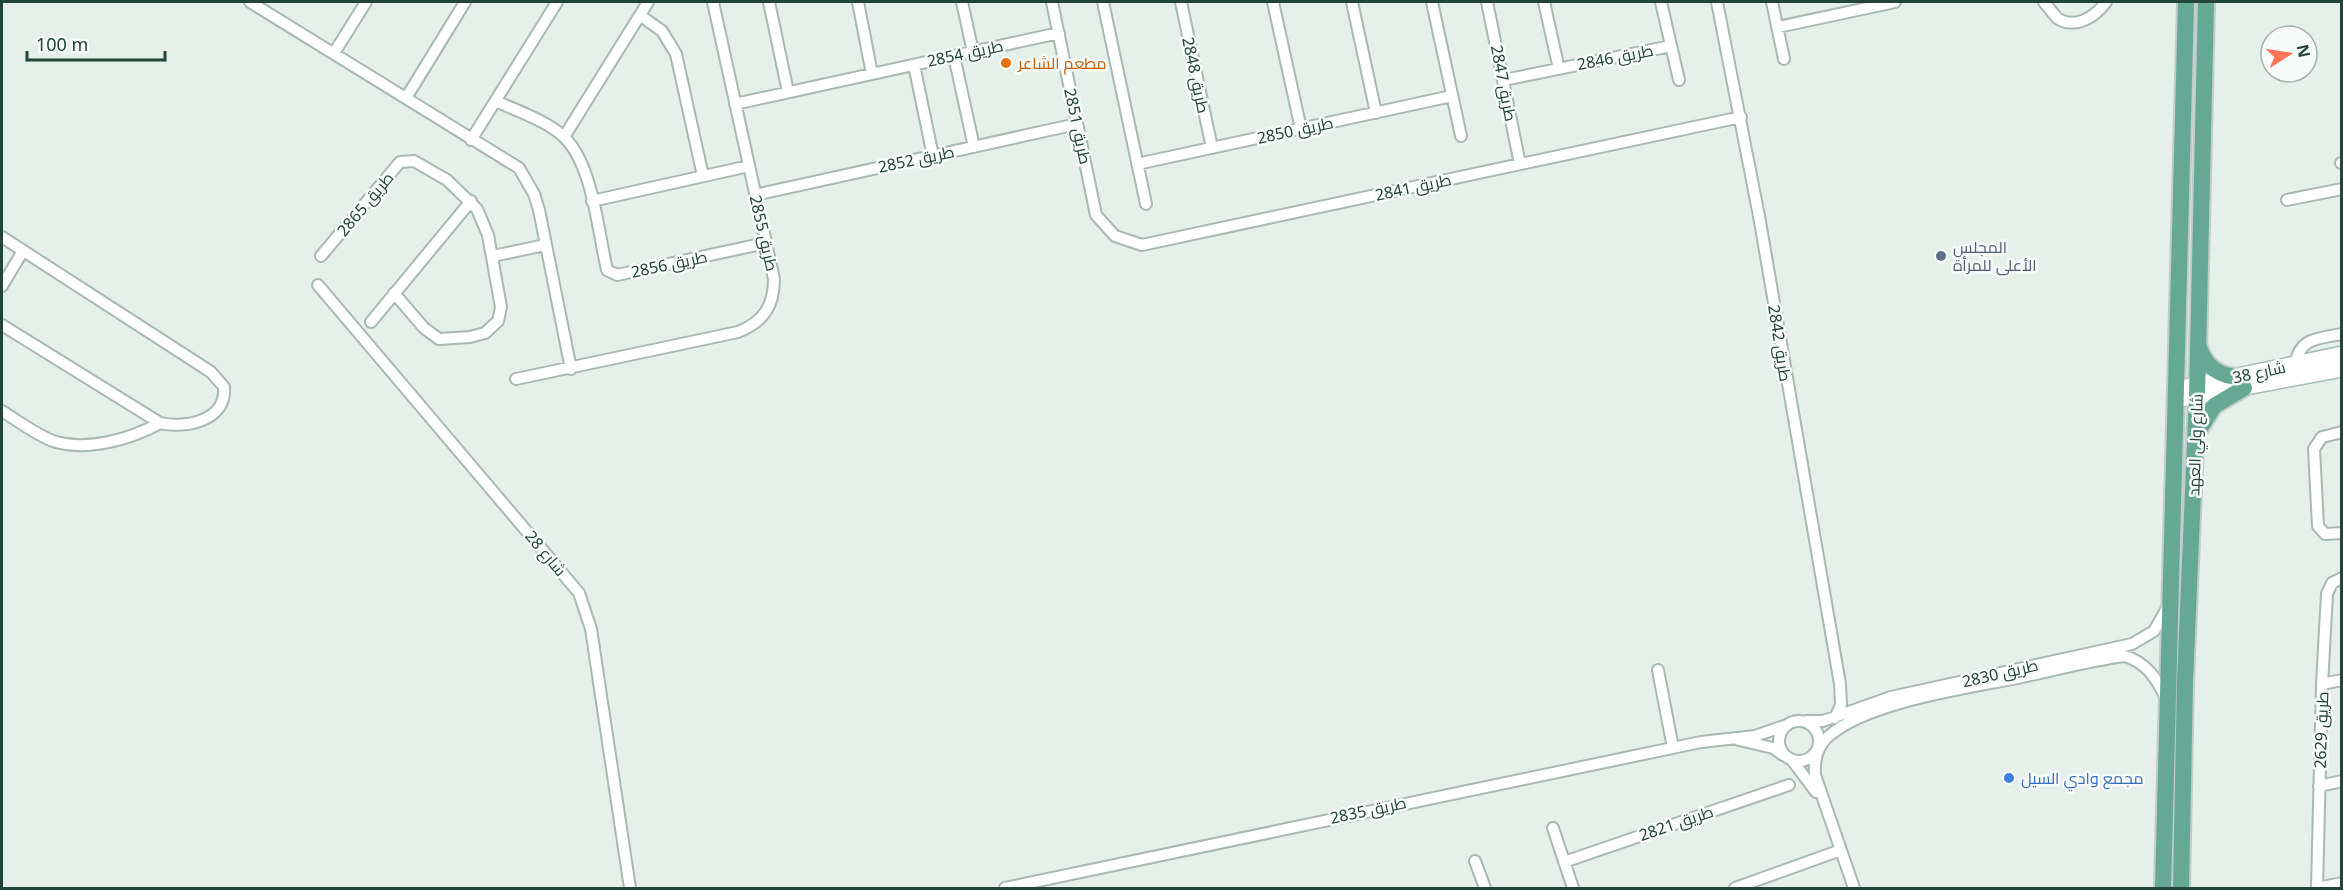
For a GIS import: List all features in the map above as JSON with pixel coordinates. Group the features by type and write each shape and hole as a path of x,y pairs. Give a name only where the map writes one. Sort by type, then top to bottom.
{"main road":[{"name":"شارع ولي العهد","path":"2163,888 2166,698 2171,596 2186,2"},
{"name":"شارع ولي العهد","path":"2181,888 2185,681 2196,437 2206,2"},
{"path":"2196,437 2214,406 2242,382 2213,369 2203,357 2198,343"}],"street":[{"path":"334,53 366,2"},
{"path":"406,98 465,2"},
{"path":"471,140 557,2"},
{"path":"564,137 648,2"},
{"name":"طريق 2855","path":"516,379 571,369 753,326 771,305 774,295 774,279 713,2"},
{"path":"769,2 788,92"},
{"path":"858,2 872,74"},
{"path":"962,2 973,52"},
{"name":"طريق 2851","path":"1052,2 1096,215"},
{"path":"1102,2 1146,204"},
{"name":"طريق 2848","path":"1181,2 1212,148"},
{"path":"1273,2 1301,129"},
{"path":"1352,2 1376,113"},
{"path":"1432,2 1461,136"},
{"name":"طريق 2847","path":"1487,2 1520,164"},
{"name":"طريق 2846","path":"1544,2 1559,69"},
{"path":"1661,2 1679,80"},
{"name":"طريق 2842","path":"1717,2 1741,117 1840,684 1841,705 1835,718"},
{"path":"1772,2 1784,59"},
{"path":"1778,27 1895,2"},
{"path":"2044,2 2056,18 2077,22 2094,14 2106,2"},
{"path":"257,4 519,168 534,194 571,369"},
{"path":"641,16 662,31 676,54 703,176"},
{"name":"طريق 2854","path":"735,104 1059,33"},
{"name":"طريق 2846","path":"1504,80 1671,46"},
{"path":"954,56 974,147"},
{"path":"914,65 933,156"},
{"name":"طريق 2850","path":"1137,164 1452,96"},
{"name":"طريق 2856","path":"496,101 564,137 584,168 607,270 611,274 625,274 766,243"},
{"name":"طريق 2841","path":"1096,215 1115,236 1142,245 1741,117"},
{"name":"طريق 2852","path":"755,195 1077,124"},
{"name":"طريق 2865","path":"321,256 400,162 414,161 447,180 471,201 486,226 501,307 498,321 485,333 470,337 439,339 424,328 394,293"},
{"path":"592,201 748,166"},
{"path":"2287,200 2342,189"},
{"path":"371,322 471,201"},
{"path":"2,237 219,378 225,397 215,414 187,424 160,423 128,438 72,444 45,437 2,411"},
{"path":"493,256 545,245"},
{"path":"2,286 23,251"},
{"name":"شارع 28","path":"318,285 579,593 591,629 630,888"},
{"path":"2,326 160,423"},
{"path":"2295,365 2297,351 2304,343 2342,334"},
{"name":"شارع 38","path":"2242,382 2295,365 2342,354"},
{"name":"شارع 38","path":"2176,394 2242,382 2342,369"},
{"path":"2342,432 2322,437 2314,449 2318,526 2325,534 2342,533"},
{"name":"طريق 2629","path":"2318,888 2322,684 2328,590 2332,583 2342,578"},
{"name":"طريق 2830","path":"1817,750 1830,734 1857,714 1891,697 2132,644 2159,626 2171,596"},
{"name":"طريق 2830","path":"1806,721 1857,714 1913,700 2125,656 2140,661 2151,671 2166,698"},
{"path":"1658,670 1673,748"},
{"path":"2322,684 2342,680"},
{"name":"طريق 2842","path":"1840,684 1857,714"},
{"path":"1820,796 1779,743 1784,726 1794,721 1806,721 1818,733 1814,761 1820,796 1854,888"},
{"name":"طريق 2835","path":"1005,888 1673,748 1755,736 1784,726"},
{"name":"طريق 2835","path":"1732,738 1773,748 1790,759"},
{"path":"1790,759 1809,759 1817,750"},
{"path":"2319,786 2342,781"},
{"name":"طريق 2821","path":"1564,862 1789,785"},
{"path":"1553,828 1573,888"},
{"path":"1735,888 1767,883 1841,850"},
{"path":"1475,861 1485,888"},
{"path":"2318,888 2342,883"}],"place":[{"name":"مطعم الشاعر","path":"1006,63"},
{"name":"المجلس الأعلى للمرأة","path":"1941,256"},
{"name":"مجمع وادي السيل","path":"2009,778"}]}
